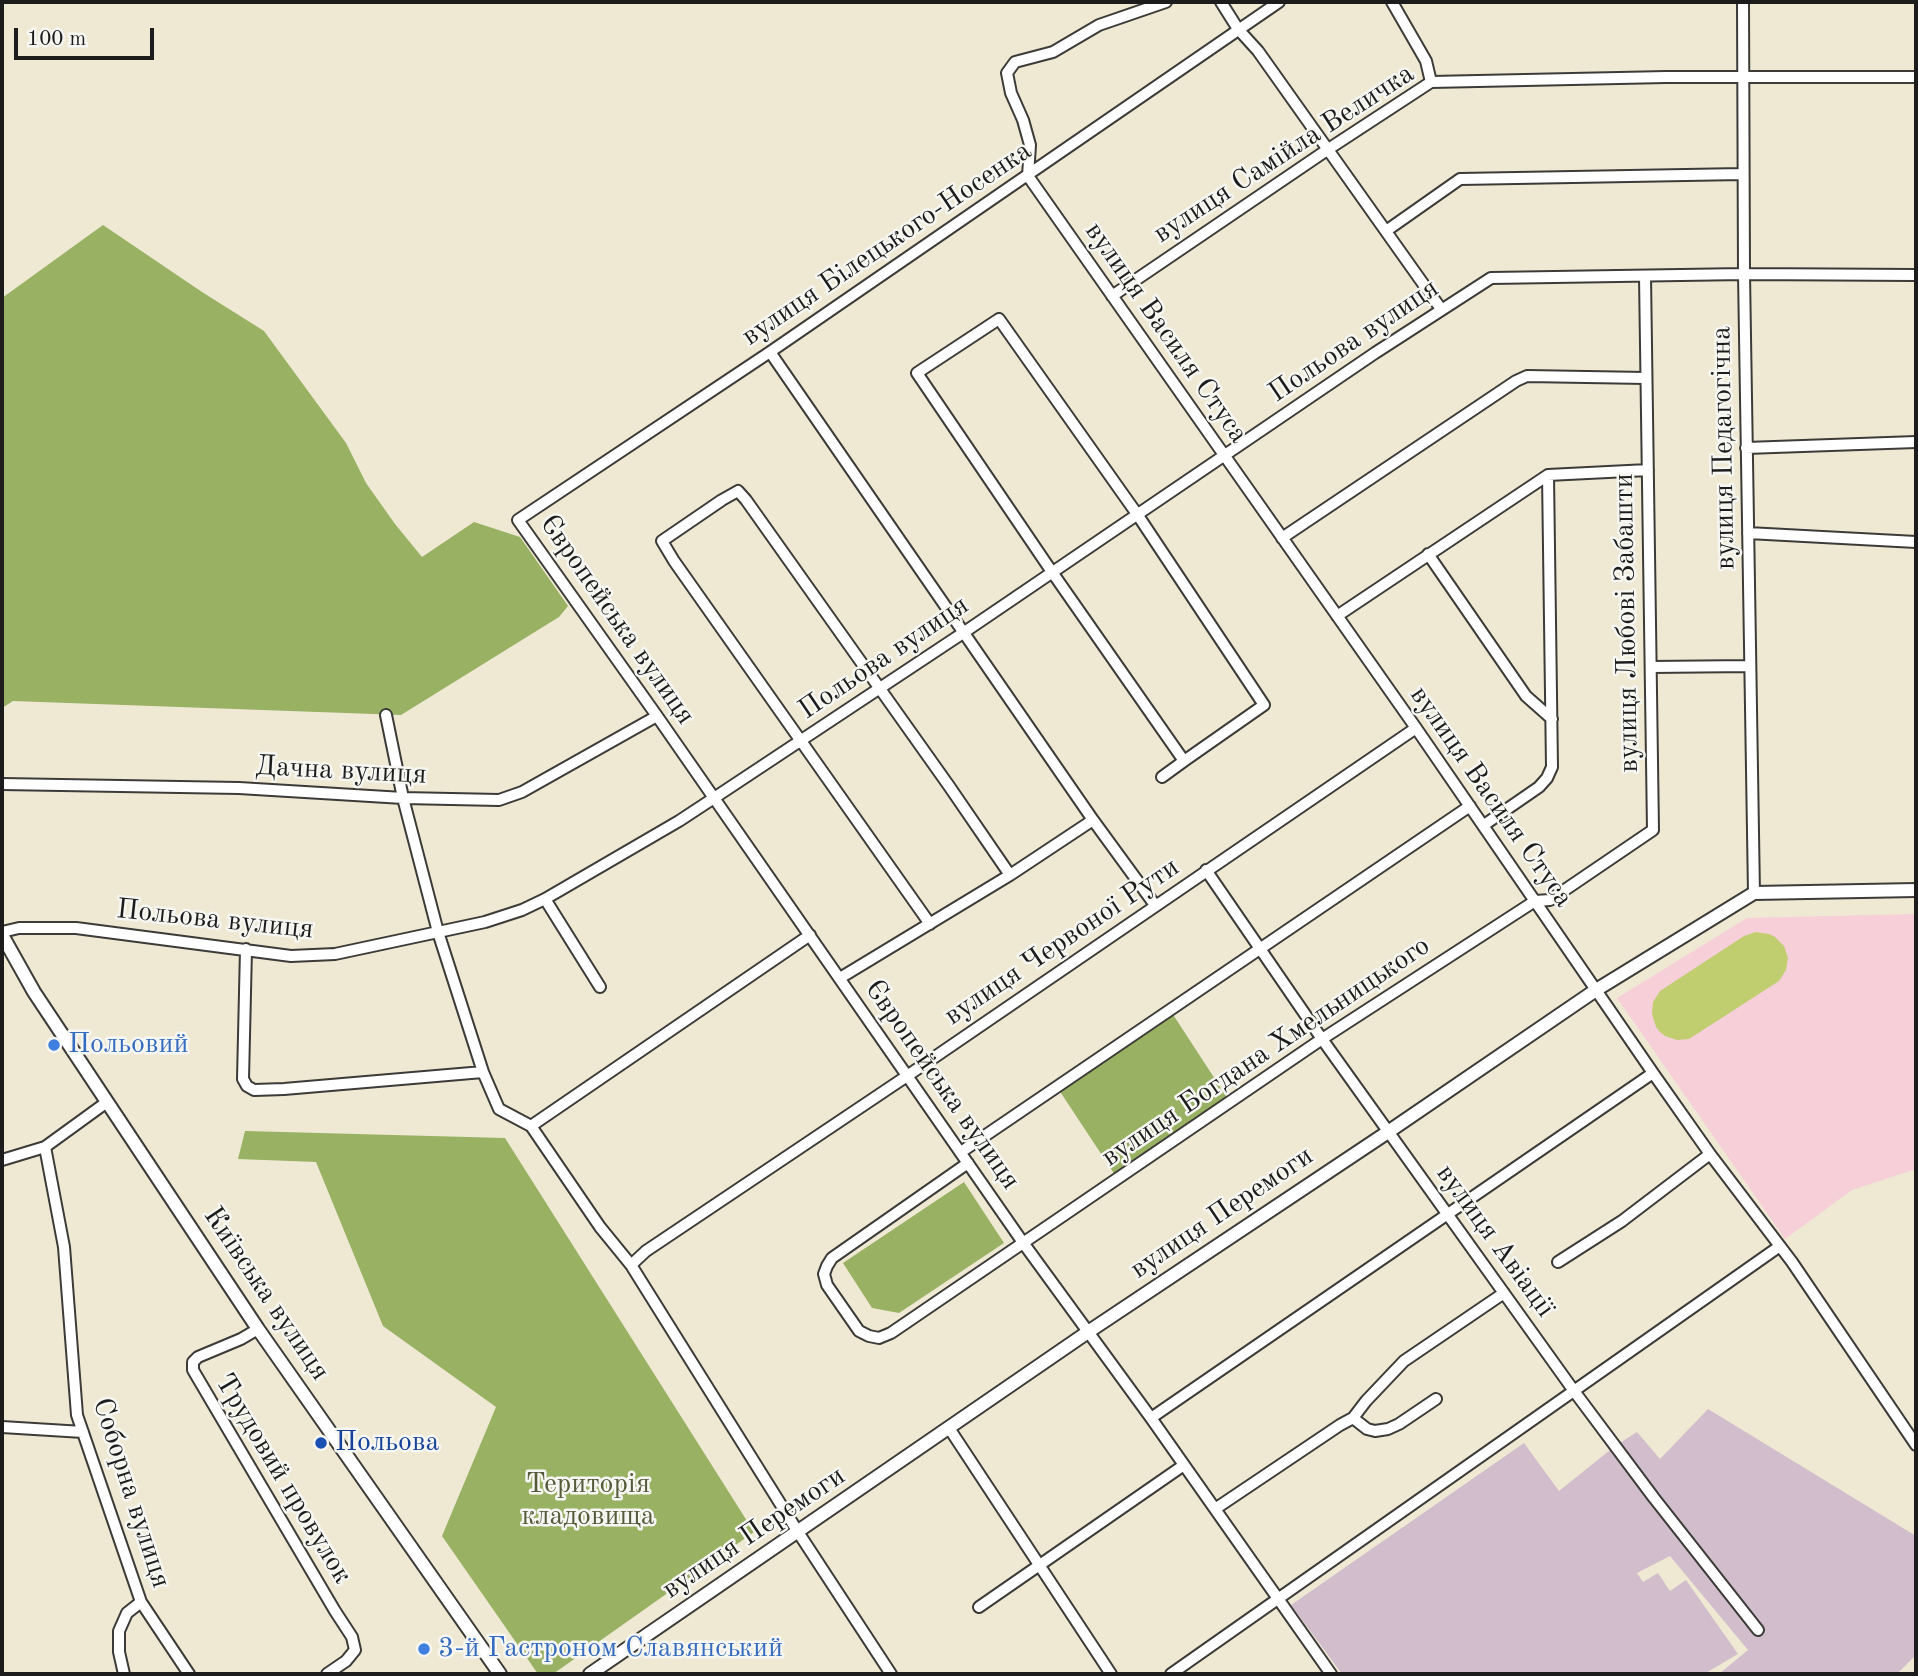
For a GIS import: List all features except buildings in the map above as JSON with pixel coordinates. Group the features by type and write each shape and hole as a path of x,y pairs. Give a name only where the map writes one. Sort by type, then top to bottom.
{"street":[{"path":"1028,176 1030,145 1011,93 1007,73 1015,62 1053,52 1099,24 1166,2"},
{"path":"1221,2 1441,309"},
{"name":"вулиця Білецького-Носенка","path":"517,520 770,352 1279,2"},
{"path":"1392,2 1426,61 1431,82"},
{"name":"вулиця Педагогічна","path":"1743,2 1742,174 1754,893"},
{"name":"вулиця Самійла Величка","path":"1112,296 1431,82 1916,76"},
{"path":"1386,231 1460,179 1742,174"},
{"name":"вулиця Василя Стуса","path":"1028,176 1484,825 1653,1073 1780,1247 1916,1445"},
{"name":"Польова вулиця","path":"2,934 19,928 76,928 291,956 335,954 485,922 522,910 679,821 1490,278 1744,274 1916,275"},
{"name":"вулиця Любові Забашти","path":"1535,901 1550,900 1653,830 1645,276"},
{"path":"1162,777 1264,705 1137,514 999,319 917,373 1184,761"},
{"path":"770,352 1093,820 1155,905"},
{"path":"1282,538 1527,376 1646,377"},
{"path":"1746,448 1916,442"},
{"path":"1337,616 1548,475 1647,470"},
{"path":"1484,825 1539,787 1548,778 1552,767 1548,475"},
{"path":"930,924 662,541 722,500 738,491 1010,875"},
{"name":"Європейська вулиця","path":"517,520 810,934 1024,1244 1151,1418 1331,1674"},
{"path":"1748,533 1916,542"},
{"path":"1428,554 1526,696 1552,719"},
{"path":"1651,667 1750,666"},
{"path":"386,715 403,798 438,932 483,1072 499,1109 531,1126 600,1227 631,1265 798,1532 891,1674"},
{"name":"Дачна вулиця","path":"2,784 239,788 403,798 499,800 522,792 657,716"},
{"name":"вулиця Червоної Рути","path":"631,1265 658,1243 1416,728"},
{"path":"961,1152 1470,806"},
{"path":"840,978 1010,875 1093,820"},
{"name":"вулиця Авіації","path":"1206,870 1322,1039 1574,1391 1758,1630"},
{"path":"1754,893 1916,890"},
{"name":"вулиця Перемоги","path":"590,1674 1088,1332 1597,990 1754,893"},
{"path":"545,899 600,987"},
{"name":"вулиця Богдана Хмельницького","path":"968,1163 832,1258 824,1274 827,1285 859,1331 879,1338 891,1333 1322,1039 1535,901"},
{"name":"Київська вулиця","path":"2,934 34,992 258,1329 500,1674"},
{"path":"531,1126 810,934"},
{"path":"246,949 243,1079 247,1086 254,1090 483,1072"},
{"path":"1151,1418 1653,1073"},
{"path":"2,1160 45,1147 107,1102"},
{"name":"Соборна вулиця","path":"45,1147 64,1247 77,1415 141,1602 188,1674"},
{"path":"1558,1262 1622,1221 1710,1154"},
{"path":"1171,1674 1780,1247"},
{"path":"1215,1509 1353,1418 1404,1361 1504,1293"},
{"name":"Трудовий провулок","path":"258,1329 198,1357 193,1362 193,1370 352,1637 355,1650 346,1661 327,1674"},
{"path":"1353,1418 1367,1429 1388,1429 1436,1399"},
{"path":"2,1427 83,1433"},
{"path":"949,1428 1111,1674"},
{"path":"979,1607 1184,1465"},
{"path":"124,1674 118,1652 119,1631 127,1613 141,1602"}],"shaded area":[{"path":"1916,914 1916,1169 1852,1190 1785,1239 1617,998 1747,918"},
{"path":"1708,1409 1916,1536 1916,1655 1897,1674 1719,1674 1748,1650 1670,1556 1637,1573 1643,1582 1658,1573 1670,1591 1686,1580 1738,1654 1704,1674 1342,1674 1291,1605 1524,1443 1559,1491 1615,1446 1637,1432 1660,1459"}],"green space":[{"path":"103,225 264,331 346,443 366,483 422,557 474,522 520,537 568,606 559,617 401,715 13,701 2,708 2,298"},
{"path":"1756,932 1775,937 1784,946 1788,958 1786,970 1779,981 1689,1039 1677,1040 1660,1032 1652,1014 1653,1002 1660,991 1744,936"},
{"path":"1172,1013 1228,1099 1115,1175 1059,1090"},
{"name":"Територія кладовища","path":"245,1131 505,1138 754,1532 553,1674 538,1674 442,1536 496,1407 383,1326 316,1162 238,1159"},
{"path":"964,1182 1004,1243 899,1313 872,1308 843,1263"}],"place":[{"name":"Польовий","path":"54,1045"},
{"name":"Польова","path":"321,1443"},
{"name":"3-й Гастроном Славянський","path":"424,1649"}]}
